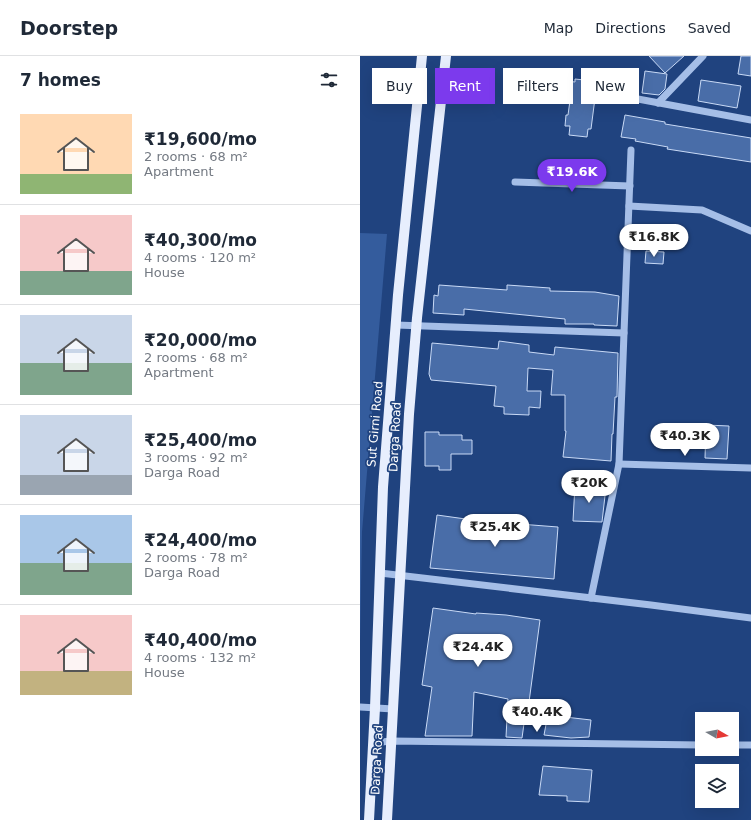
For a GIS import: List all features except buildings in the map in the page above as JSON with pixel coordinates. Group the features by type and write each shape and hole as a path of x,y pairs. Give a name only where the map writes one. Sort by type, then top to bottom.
{"main road":[{"name":"Sut Girni Road","path":"369,820 375,708 383,487 396,325 422,56"},
{"name":"Darga Road","path":"387,820 409,414 446,56"}],"street":[{"path":"658,103 703,56"},
{"path":"639,99 751,120"},
{"path":"591,598 619,464 631,150"},
{"path":"515,182 630,186"},
{"path":"629,206 702,210 751,231"},
{"path":"396,325 624,333"},
{"path":"619,464 751,468"},
{"path":"380,572 751,618"},
{"path":"360,707 393,709"},
{"path":"373,743 391,741 695,745"},
{"path":"739,745 751,745"}],"shaded area":[{"path":"360,233 387,234 362,532 360,641"}]}
